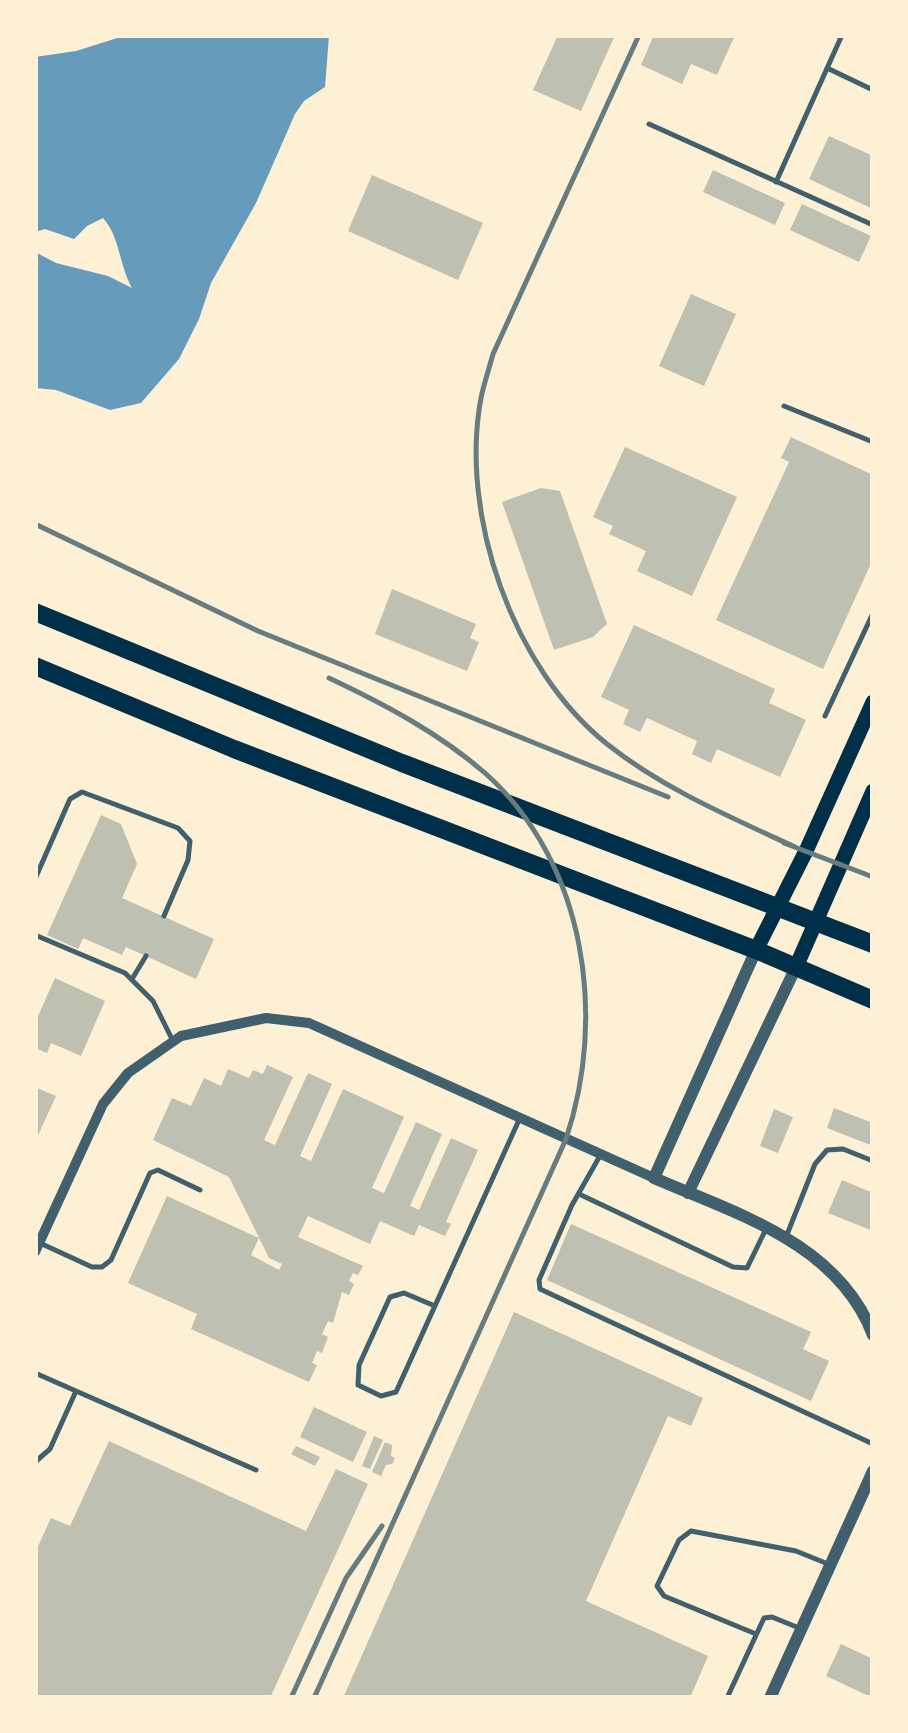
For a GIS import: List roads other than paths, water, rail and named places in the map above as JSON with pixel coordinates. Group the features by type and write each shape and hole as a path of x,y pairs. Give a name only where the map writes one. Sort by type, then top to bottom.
{"main road":[{"path":"35,612 249,702 873,944"},
{"path":"35,666 332,788 756,950 873,1000"},
{"path":"756,950 873,702"},
{"path":"796,967 873,791"}],"street":[{"path":"654,1178 756,950"},
{"path":"688,1193 796,967"},
{"path":"37,1247 41,1225 103,1104 128,1073 178,1038 266,1018 309,1023 786,1236 820,1260 849,1292 865,1313 873,1335"},
{"path":"770,1698 873,1471"}],"lane":[{"path":"776,182 842,35"},
{"path":"827,68 873,90"},
{"path":"650,124 873,226"},
{"path":"784,406 873,442"},
{"path":"825,716 873,613"},
{"path":"35,878 70,799 82,792 178,828 190,841 188,860 164,916"},
{"path":"35,935 132,979 178,1038"},
{"path":"132,979 146,956"},
{"path":"435,1306 404,1293 390,1297 359,1364 358,1385 382,1396 396,1392 435,1306 520,1118"},
{"path":"786,1236 815,1164 827,1150 842,1149 873,1160"},
{"path":"601,1154 539,1280 540,1289 873,1444"},
{"path":"37,1247 102,1267 110,1260 150,1172 158,1170 200,1190"},
{"path":"579,1194 734,1266 746,1268 767,1228"},
{"path":"35,1372 256,1470"},
{"path":"35,1462 50,1449 76,1391"},
{"path":"756,1634 664,1596 657,1586 678,1540 691,1531 796,1551 830,1565"},
{"path":"727,1698 764,1618 772,1617 802,1630"}],"water":[{"path":"127,35 329,35 325,87 304,101 295,114 256,203 211,283 179,359 141,403 110,410 56,390 35,388 35,252 56,263 108,276 132,288 113,234 103,218 74,239 45,229 35,232 35,57 76,51"}],"railway":[{"path":"639,35 493,354 481,398 476,443 486,539 500,587 520,632 545,675 574,712 607,744 650,774 795,847"},
{"path":"35,524 258,631 668,797"},
{"path":"314,1698 566,1139 585,1043 585,993 579,944 566,896 546,851 519,810 485,773 449,745 329,678"},
{"path":"784,843 873,877"},
{"path":"291,1698 346,1578 382,1526"}]}
